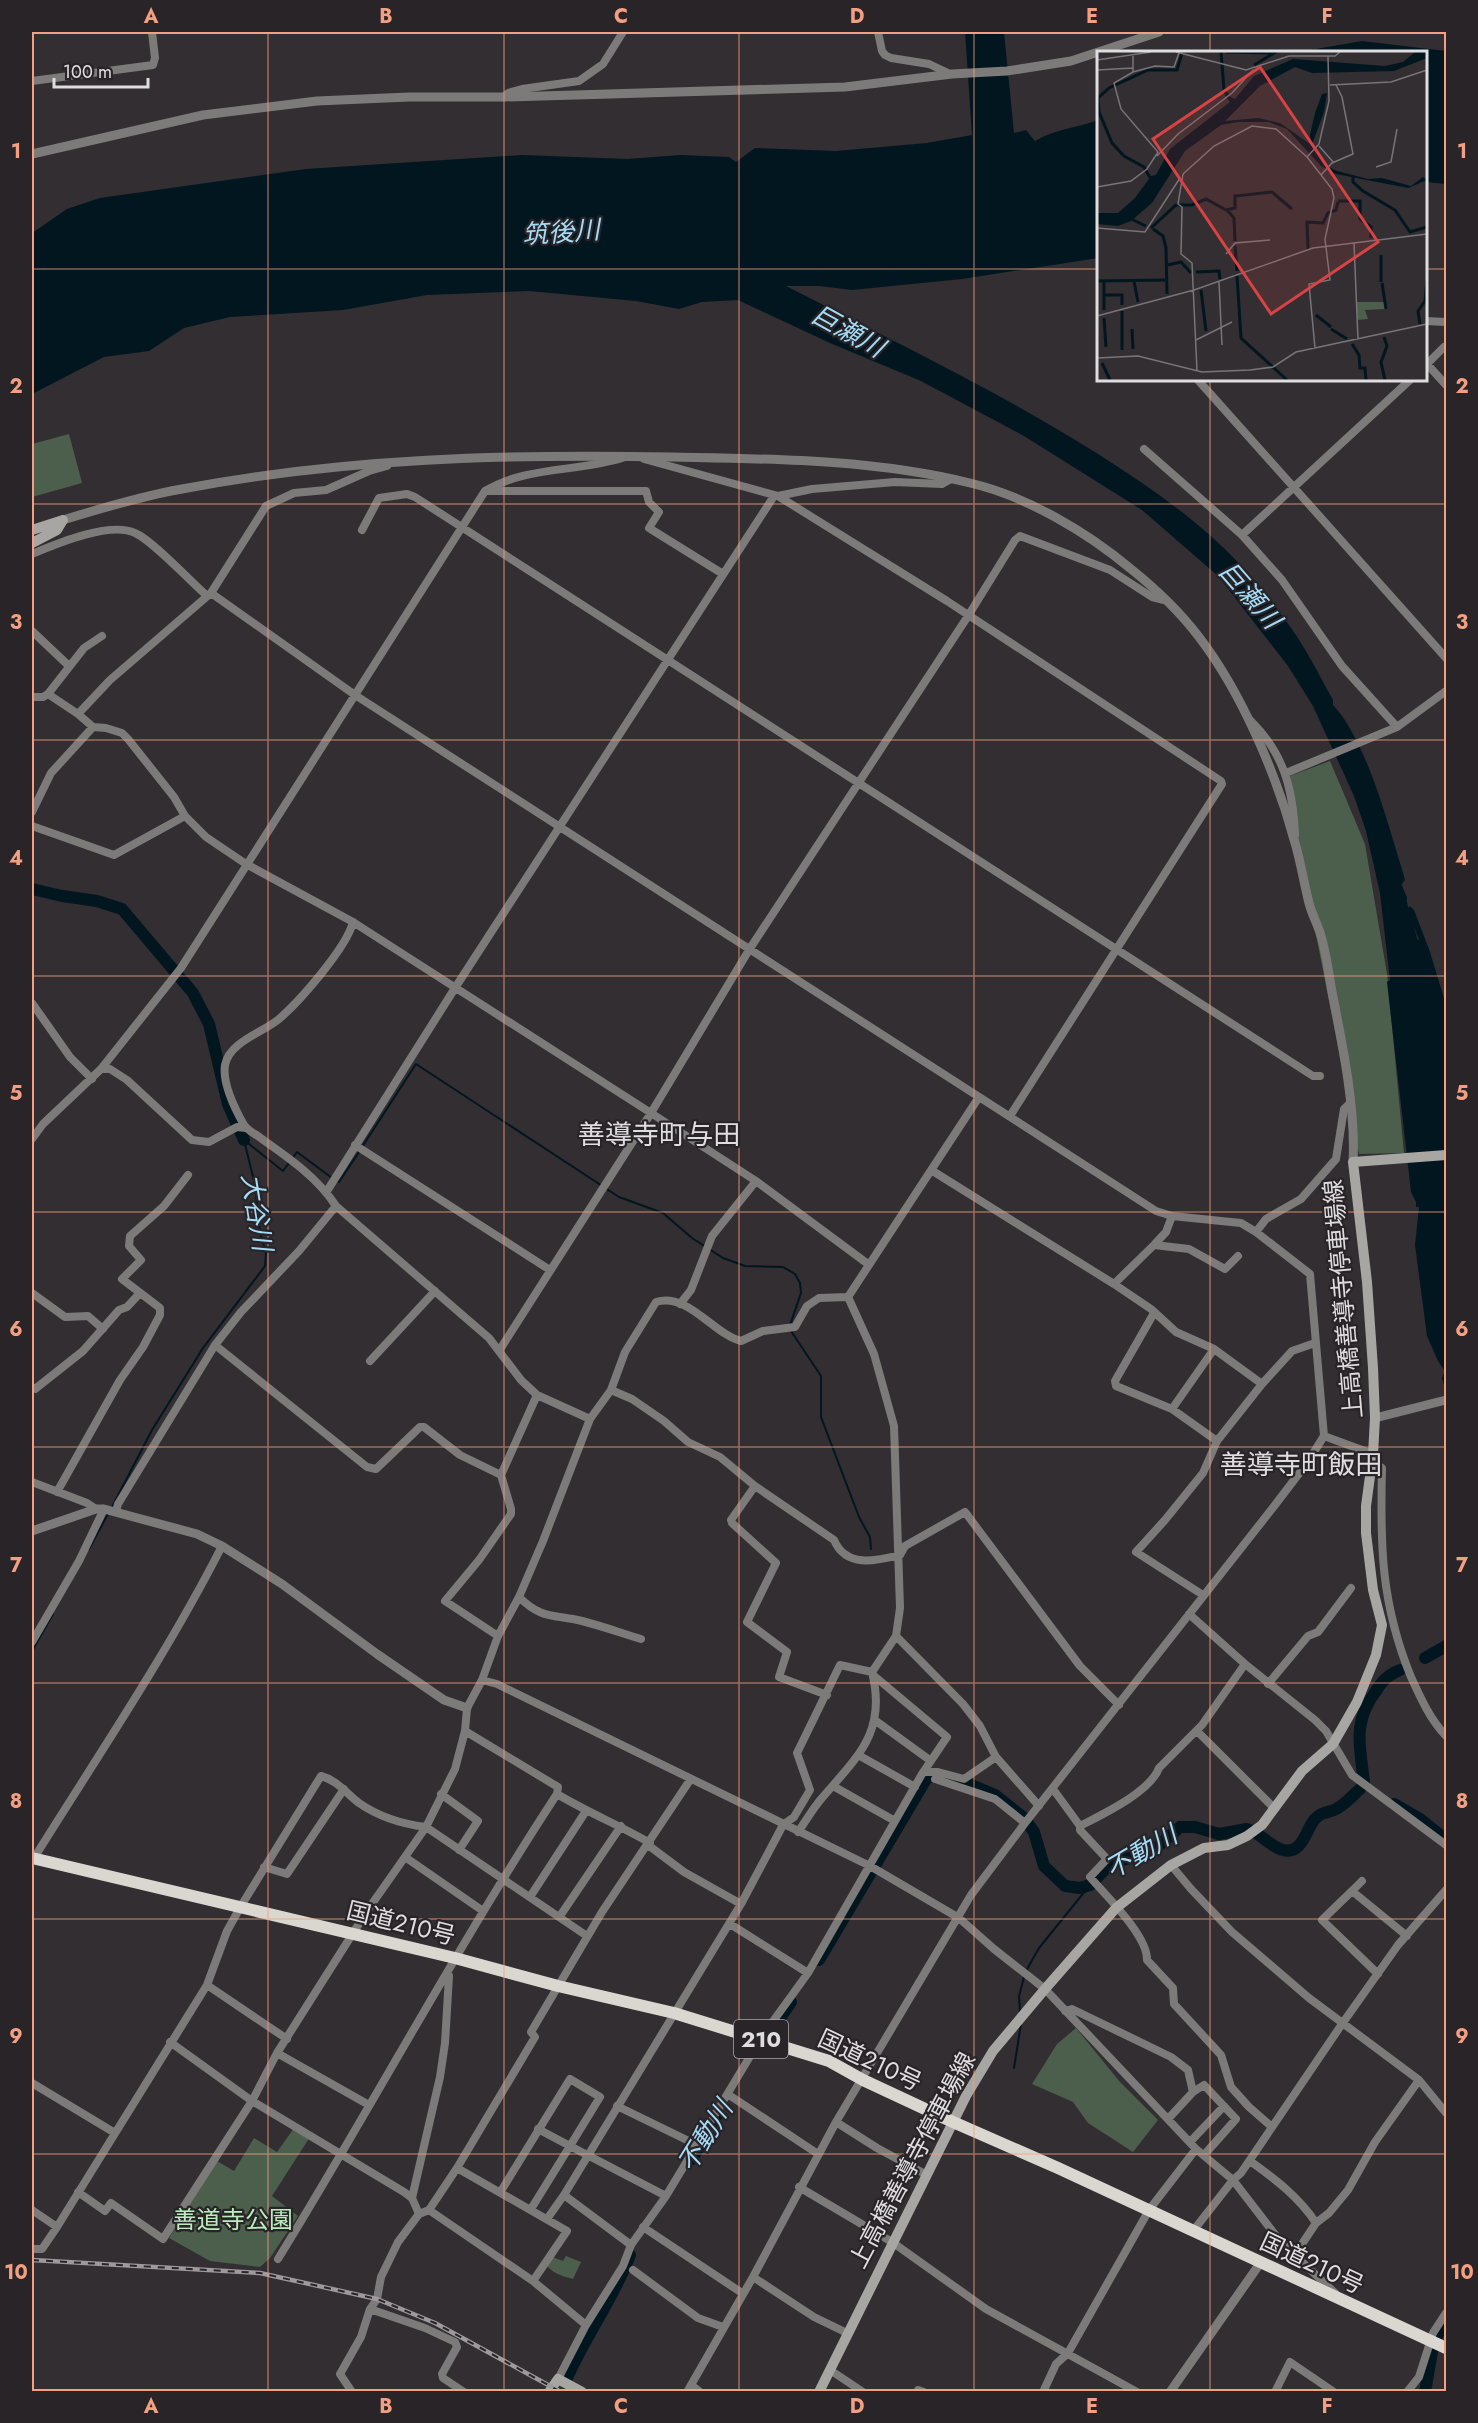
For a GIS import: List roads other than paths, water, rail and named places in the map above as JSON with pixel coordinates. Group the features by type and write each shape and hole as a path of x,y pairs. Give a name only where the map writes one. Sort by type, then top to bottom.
{"highway":[{"name":"国道210号","path":"33,1858 354,1933 558,1986 674,2013 761,2038 829,2061 863,2080 953,2122 1446,2348"}],"main road":[{"path":"32,530 63,520"},
{"path":"32,543 57,530 63,520"},
{"name":"上高橋善導寺停車場線","path":"819,2391 966,2096 993,2051 1044,1989 1126,1898 1171,1865 1204,1848 1228,1845 1247,1836 1262,1825 1302,1771 1333,1744 1357,1702 1381,1637 1382,1625 1373,1590 1366,1533 1366,1506 1373,1457 1375,1418 1357,1162 1446,1155"},
{"path":"549,2391 558,2379 582,2391"}],"street":[{"path":"32,81 153,65 155,58 152,32"},
{"path":"504,97 508,93 522,89 579,81 603,64 623,32"},
{"path":"878,32 882,51 891,58 929,64 952,74"},
{"path":"1101,51 1159,32"},
{"path":"32,154 203,115 266,107 386,98 504,97 845,87 952,74 1007,71 1071,61 1097,52"},
{"path":"1427,321 1446,322"},
{"path":"1427,363 1444,347"},
{"path":"1427,365 1446,386"},
{"path":"1199,381 1446,658"},
{"path":"1242,535 1409,381"},
{"path":"1144,449 1242,535 1282,580 1342,666 1397,727"},
{"path":"63,520 181,489 280,473 397,461 532,456 802,459 861,464 970,483 1011,496 1044,511 1130,568 1174,608 1208,649 1233,689 1272,772 1295,842 1310,908 1322,938 1338,1019 1357,1162"},
{"path":"32,1139 43,1124 101,1069 181,968 485,491 493,486 544,471 601,464 631,456 776,496 947,601 1221,780 1222,784 1010,1116"},
{"path":"78,714 90,698 208,594 266,506 294,493 326,490 397,461"},
{"path":"327,1191 559,827 776,496 812,489 895,482 942,484 951,479"},
{"path":"485,491 646,490 649,502 659,512 649,528 723,574"},
{"path":"362,530 379,498 407,494 415,497 1313,1076 1320,1077"},
{"path":"32,554 98,532 114,529 136,533 208,594 355,695 1156,1211 1172,1216 1241,1223 1310,1274 1324,1436 1307,1463 971,1895 836,2122 753,2277 689,2388 699,2391"},
{"path":"499,1351 651,1113 749,950 968,616 1015,540 1020,536 1110,570 1152,597 1164,600"},
{"path":"32,631 69,666"},
{"path":"32,697 43,697 48,694 84,648 102,636"},
{"path":"1286,773 1397,727 1446,691"},
{"path":"48,694 93,727 122,733 174,797 185,816 206,837 246,864 353,922 651,1113 756,1181 868,1264"},
{"path":"1244,713 1264,734 1286,773 1294,812 1295,842"},
{"path":"32,812 51,773 93,727"},
{"path":"32,826 114,855 185,816"},
{"path":"353,922 340,949 281,1017 268,1027 252,1034 231,1053 225,1064 234,1105 246,1128 298,1165 327,1191 336,1206 489,1338 521,1380 537,1395 590,1419"},
{"path":"32,1003 70,1057 92,1079"},
{"path":"101,1069 110,1069 127,1080 192,1140 208,1142 237,1128 246,1128"},
{"path":"848,1297 979,1097"},
{"path":"1256,1232 1266,1219 1301,1199 1336,1159 1344,1109 1349,1104"},
{"path":"355,1145 550,1270"},
{"path":"931,1170 1114,1284 1176,1332 1214,1349 1262,1384"},
{"path":"57,1492 120,1380 137,1357 160,1315 160,1308 122,1279 141,1260 129,1246 130,1236 164,1206 188,1175"},
{"path":"680,1304 691,1290 712,1236 756,1181"},
{"path":"116,1511 118,1504 215,1345 241,1312 299,1251 336,1206"},
{"path":"1114,1284 1166,1233 1172,1216"},
{"path":"1154,1245 1189,1249 1225,1269 1238,1256"},
{"path":"370,1361 435,1291"},
{"path":"32,1293 65,1317 88,1316 103,1329"},
{"path":"32,1387 35,1389 83,1351 119,1310 127,1307 140,1293"},
{"path":"78,2192 105,2211 111,2204 163,2239 252,2101 277,2053 384,1885 426,1827 455,1768 465,1731 467,1708 482,1680 498,1636 519,1597 564,1491 590,1419 610,1390 625,1352 656,1302 668,1300 680,1304 700,1315 726,1335 741,1341 763,1331 795,1327 807,1306 819,1298 848,1297"},
{"path":"798,1832 821,1798 860,1756 876,1721 872,1673 896,1636 900,1608 894,1426 874,1354 848,1297"},
{"path":"1154,1313 1114,1383 1118,1387 1172,1409 1217,1441"},
{"path":"1203,1595 1136,1551 1166,1520 1203,1473 1217,1441 1262,1384 1292,1351 1315,1343"},
{"path":"215,1345 367,1467 376,1469 420,1427 424,1427 460,1455 501,1475"},
{"path":"1172,1409 1214,1349"},
{"path":"610,1390 632,1399 664,1421 688,1442 720,1457 755,1486 834,1540 838,1549 852,1560 874,1561 900,1555 905,1546 965,1512 1080,1666 1119,1704"},
{"path":"498,1636 445,1601 479,1560 511,1515 501,1475 537,1395"},
{"path":"1375,1418 1446,1400"},
{"path":"1324,1436 1373,1457 1382,1468 1381,1539 1384,1582 1393,1627 1423,1704 1446,1736"},
{"path":"32,1482 100,1509 116,1511 197,1534 222,1546 282,1584 376,1654 444,1700 467,1708"},
{"path":"755,1486 731,1520 776,1563 747,1622 787,1652 779,1677 827,1695"},
{"path":"32,1531 100,1509"},
{"path":"32,1642 79,1561 100,1509"},
{"path":"33,1858 151,1672 197,1595 222,1546"},
{"path":"1268,1683 1308,1636 1318,1632 1351,1587"},
{"path":"519,1597 531,1610 556,1618 580,1620 641,1639"},
{"path":"1189,1614 1245,1664 1315,1720 1326,1731 1352,1775 1446,1845"},
{"path":"896,1636 963,1704 980,1726 996,1757 1039,1806"},
{"path":"1080,1826 1140,1790 1156,1776 1159,1768 1197,1731 1245,1664"},
{"path":"547,2219 730,1924 783,1825 794,1817 810,1790 797,1753 840,1665 872,1673 947,1737 915,1787 872,1867 808,1972 761,2038 666,2196 631,2245 623,2266 586,2325 558,2379"},
{"path":"482,1680 497,1684 872,1867 959,1918 1044,1989 1196,2150 1233,2180 1294,2256 1345,2302"},
{"path":"876,1721 931,1761"},
{"path":"278,2259 343,2155 369,2105 502,1879 557,1794 558,1787 465,1731"},
{"path":"1197,1731 1275,1809"},
{"path":"860,1756 915,1787"},
{"path":"924,1772 938,1772 964,1779 996,1757"},
{"path":"32,2248 42,2249 57,2227 207,1985 227,1931 321,1776 329,1778 358,1803 380,1815 406,1824 426,1827 588,1936"},
{"path":"934,1779 995,1799 1025,1823"},
{"path":"352,2391 340,2374 361,2337 370,2309 377,2299 381,2277 398,2241 419,2214 429,2210 457,2168 535,2037 531,2032 588,1936 690,1780"},
{"path":"833,1786 895,1821"},
{"path":"264,1867 287,1874 344,1789"},
{"path":"1053,1789 1080,1826 1080,1830 1107,1859 1093,1880 1139,1936 1147,1953 1147,1960 1173,1988 1174,2004 1221,2055 1232,2087 1249,2108 1272,2127"},
{"path":"441,1794 478,1821 459,1850"},
{"path":"557,1794 586,1812 621,1826 649,1844 684,1872 741,1905"},
{"path":"530,1897 586,1812"},
{"path":"560,1916 621,1826"},
{"path":"405,1857 483,1911"},
{"path":"1171,1865 1232,1932 1309,1998 1419,2080 1446,2113"},
{"path":"1362,1881 1322,1920 1378,1974"},
{"path":"1193,2231 1250,2161 1378,1974 1446,1890"},
{"path":"1352,1891 1407,1936"},
{"path":"730,1924 808,1972"},
{"path":"412,2198 440,2077 445,2043 447,1981 455,1958"},
{"path":"207,1985 287,2039"},
{"path":"1065,2011 1072,2009 1171,2057 1188,2070 1193,2092"},
{"path":"170,2042 252,2101 364,2166 412,2198 419,2214"},
{"path":"277,2053 369,2105"},
{"path":"501,2191 570,2079 600,2097 531,2210"},
{"path":"1294,2256 1316,2223 1348,2190 1375,2142 1419,2080"},
{"path":"32,2083 115,2133"},
{"path":"1168,2120 1193,2092 1204,2085 1236,2119 1204,2156"},
{"path":"732,2097 818,2154"},
{"path":"617,2106 697,2145"},
{"path":"1190,2142 1224,2106"},
{"path":"836,2122 868,2144 927,2175"},
{"path":"538,2129 666,2196"},
{"path":"1043,2391 1056,2364 1068,2354 1149,2210 1196,2150"},
{"path":"1250,2161 1290,2192 1316,2223"},
{"path":"457,2168 501,2191 567,2231 533,2281"},
{"path":"800,2187 892,2242 986,2309 1137,2391"},
{"path":"564,2195 631,2245"},
{"path":"32,2210 57,2227"},
{"path":"429,2210 533,2281 586,2325"},
{"path":"643,2227 742,2293"},
{"path":"1170,2391 1261,2262"},
{"path":"633,2270 698,2318 723,2327"},
{"path":"753,2277 814,2317 847,2333"},
{"path":"370,2309 424,2328 455,2342 457,2348 442,2374 443,2378 464,2391"},
{"path":"1407,2391 1419,2377 1430,2340 1436,2326 1446,2313"},
{"path":"1275,2391 1290,2362 1334,2391"},
{"path":"830,2370 863,2391"},
{"path":"917,2391 924,2391"}],"water":[{"name":"筑後川","path":"965,32 1004,32 1014,133 1026,130 1035,141 1050,134 1097,120 1097,258 962,279 852,290 819,286 786,286 1022,409 1140,481 1200,527 1237,561 1277,608 1305,650 1333,700 1333,705 1356,739 1374,782 1405,880 1401,885 1407,897 1406,905 1398,902 1408,935 1419,940 1407,909 1410,906 1414,910 1430,952 1446,1005 1446,1392 1442,1378 1445,1371 1427,1336 1415,1245 1419,1207 1416,1207 1411,1192 1387,982 1390,980 1380,893 1366,831 1354,796 1313,706 1288,666 1218,576 1142,510 1024,436 921,381 830,343 738,300 702,302 679,309 636,301 529,291 427,295 343,310 230,317 184,328 149,351 104,357 32,394 32,233 67,209 100,198 306,169 522,155 627,159 681,155 729,157 736,162 755,148 836,151 927,143 972,135"},
{"path":"1362,41 1446,51 1446,184 1427,182 1427,51 1305,51"}],"waterway":[{"name":"大谷川","path":"32,889 97,901 122,909 193,993 209,1024 228,1104 244,1140"},
{"name":"巨瀬川","path":"1397,889 1415,953"},
{"path":"362,1147 416,1064 619,1197 663,1213 692,1238 723,1258 745,1266 783,1267 795,1274 800,1283 801,1293 790,1325"},
{"path":"244,1140 283,1171 297,1152 332,1178"},
{"name":"大谷川","path":"111,1509 152,1430 203,1348 265,1266 266,1254 260,1232 255,1185 244,1140"},
{"path":"336,1181 339,1182 359,1152"},
{"path":"791,1331 821,1376 821,1417 859,1517 870,1537 871,1549"},
{"name":"大谷川","path":"89,1549 108,1514"},
{"name":"大谷川","path":"32,1651 53,1614"},
{"name":"不動川","path":"1425,1658 1446,1646"},
{"name":"不動川","path":"1364,1782 1360,1746 1363,1714 1381,1684 1400,1670"},
{"name":"不動川","path":"819,1960 928,1776 962,1781 995,1795 1024,1818 1034,1832 1044,1866 1065,1886 1080,1888 1090,1885 1110,1864 1156,1848 1180,1827 1195,1827 1219,1834 1247,1829 1278,1848 1289,1851 1295,1849 1303,1841 1317,1817 1341,1806 1360,1789"},
{"path":"1394,1804 1420,1819 1446,1840"},
{"path":"1026,1971 1039,1948 1090,1885"},
{"path":"1020,2012 1019,1996 1024,1977"},
{"name":"不動川","path":"767,2037 791,2002"},
{"path":"1014,2068 1021,2024"},
{"name":"不動川","path":"692,2159 716,2117"},
{"name":"不動川","path":"567,2378 630,2255"},
{"path":"1436,2337 1446,2321"},
{"path":"1425,2392 1433,2346"}],"railway":[{"path":"32,2260 260,2273 377,2299 435,2323 561,2392"}],"district":[{"name":"善導寺町与田","path":"659,1134"},
{"name":"善導寺町飯田","path":"1301,1464"}],"park label":[{"name":"善道寺公園","path":"233,2219"}]}
